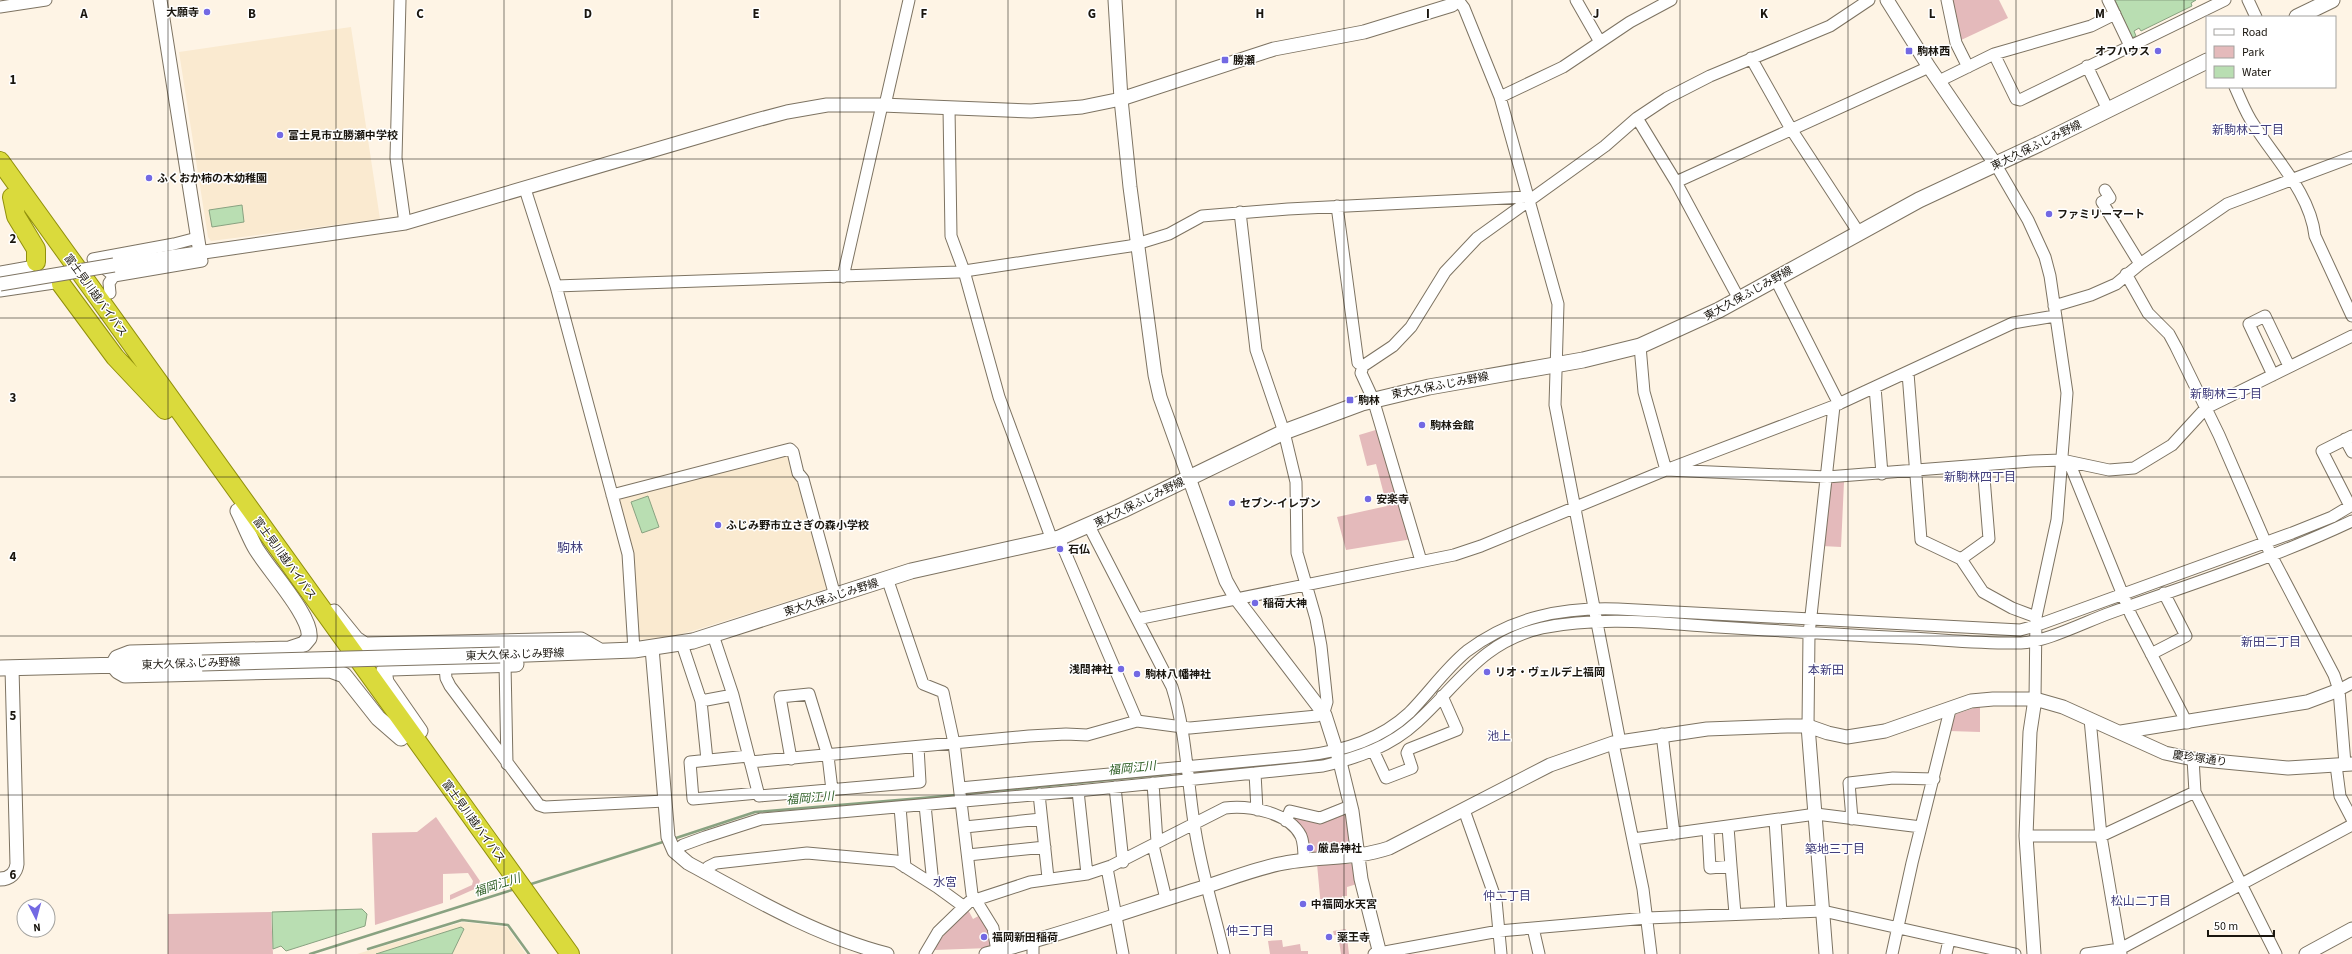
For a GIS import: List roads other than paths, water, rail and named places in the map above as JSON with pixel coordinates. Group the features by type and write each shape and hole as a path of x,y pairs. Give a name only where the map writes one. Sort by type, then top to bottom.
{"highway":[{"name":"富士見川越バイパス","path":"0,161 171,409 238,511 401,738 518,891 570,954"},
{"name":"富士見川越バイパス","path":"0,181 297,574 484,835 556,954"},
{"path":"12,197 16,216 36,249 33,264"},
{"path":"61,284 115,357 171,409"},
{"path":"112,285 159,372 171,409"}],"main road":[{"path":"2299,16 2332,0"},
{"name":"東大久保ふじみ野線","path":"6,668 202,663 503,660 634,650 682,644 887,578 966,557 1056,539 1088,526 1284,432 1373,399 1557,365 1640,346 1675,332 1740,299 1775,278 1919,200 1996,165 2206,61"},
{"path":"238,511 256,548 302,615 309,629 309,638 304,644 289,648 130,653 117,658 113,665 118,671 125,675 330,670 344,676 378,718 401,738"},
{"path":"297,574 326,602 356,639 365,645 581,640 600,652"},
{"path":"484,835 459,785 384,676 384,671 391,668 445,666 503,660"}],"street":[{"path":"0,7 46,0"},
{"path":"160,0 201,257"},
{"path":"400,0 396,158 405,223"},
{"path":"843,277 909,0"},
{"path":"1115,0 1121,100 1137,243 1155,374 1160,397 1220,566 1235,598 1324,712 1338,756 1350,806 1357,856 1378,954 1499,931 1647,918 1822,911 2015,954"},
{"path":"0,284 163,258 201,257 405,223 787,112 827,105 884,105 1050,111 1121,100 1224,64 1274,49 1364,32 1452,5 1458,0 1464,8 1500,97 1527,199 1558,304 1555,406 1597,621 1632,839 1647,918 1651,954"},
{"path":"1576,0 1600,42"},
{"path":"1500,97 1564,67 1630,22 1671,0"},
{"path":"1421,561 1373,399 1361,373 1363,366 1393,346 1411,327 1445,272 1462,252 1527,199 1605,146 1637,118 1667,98 1751,58 1830,26 1869,0"},
{"path":"1887,0 1928,67 1996,165 2038,238 2050,276 2066,393 2066,461 2054,534 2036,622 2035,699 2030,732 2026,836 2034,954"},
{"path":"1947,0 1956,43 1968,67"},
{"path":"2108,0 2130,46"},
{"path":"1994,54 2017,100 2225,0"},
{"path":"2248,0 2256,16"},
{"path":"1939,81 1994,54 2091,26 2115,14"},
{"path":"1751,58 1791,129 1859,233"},
{"path":"2087,66 2108,110"},
{"path":"1676,182 1928,67"},
{"path":"2235,88 2253,124 2293,178 2313,223 2315,236 2352,316"},
{"path":"949,108 951,236 964,271 999,396 1056,539 1137,721"},
{"path":"1637,118 1676,182 1740,299"},
{"path":"1137,619 1307,583 1454,555 1481,546 1666,470 1836,405 1908,373 2013,323 2055,311 2116,284 2126,274 2227,204 2352,157"},
{"path":"525,189 556,286 628,554 634,650"},
{"path":"2105,190 2110,198 2102,202 2140,264"},
{"path":"556,286 843,277 964,271 1104,250 1137,243 1169,234 1202,216 1337,206 1527,199"},
{"path":"1337,206 1358,363 1363,366"},
{"path":"758,793 693,799 690,762 707,760 791,759 954,743 1066,734 1087,735 1137,721 1182,728 1317,716 1324,712 1327,702 1323,660 1316,619 1307,583 1297,553 1296,482 1284,432 1256,350 1240,212"},
{"path":"197,238 174,244 94,259 112,285 201,257"},
{"path":"0,272 33,264 33,286"},
{"path":"2126,274 2148,313 2168,334 2176,346 2206,408 2271,555 2334,675 2339,690 2344,764 2340,796 2352,819"},
{"path":"1775,278 1836,405 1811,619 1808,726 1826,954"},
{"path":"0,291 54,283 61,284"},
{"path":"2273,375 2249,324 2266,316 2289,366"},
{"path":"1666,470 1827,477 1882,474 1983,465 2066,461 2109,470 2134,468 2164,452 2206,408 2352,336"},
{"path":"1640,346 1644,392 1666,470"},
{"path":"1908,373 1921,540 1961,559 1983,592 2036,622"},
{"path":"1875,388 1882,474"},
{"path":"960,795 1039,794 1078,791 1323,766 1394,725 1408,713 1466,652 1501,629 1524,620 1547,614 1594,608 2020,630 2036,622 2123,594 2318,523 2351,506 2322,451 2349,437 2352,452"},
{"path":"612,495 790,449 793,452 798,473 803,479 835,596"},
{"path":"2066,461 2123,594 2127,607 2187,723"},
{"path":"1961,559 1989,539 1983,465"},
{"path":"671,844 683,845 762,819 925,805 960,795 1188,767 1338,756 1373,750 1392,740 1416,724 1472,664 1510,640 1541,629 1597,621 1968,642 2024,643 2036,640 2271,555 2352,521"},
{"path":"1088,526 1172,687 1182,728 1194,824 1224,954"},
{"path":"887,578 923,684 943,692 954,743 975,899 993,928 992,953 1033,948 1116,916 1279,864 1304,860 1357,856 1389,848 1550,765 1616,743 1662,734 1707,729 1808,726"},
{"path":"2151,654 2186,636 2164,594"},
{"path":"713,635 733,695 759,796 920,782 918,747"},
{"path":"682,644 701,701 707,760"},
{"path":"652,648 665,801 671,844 688,863 786,916 871,952 887,954"},
{"path":"503,660 507,764"},
{"path":"445,666 446,678 450,686 534,801 545,807 665,801"},
{"path":"0,879 11,876 16,870 17,864 6,668"},
{"path":"2121,732 2187,723 2307,702 2339,690 2352,683"},
{"path":"791,759 780,697 808,694 828,756 832,790"},
{"path":"701,701 733,695"},
{"path":"1373,750 1386,778 1412,768 1407,752 1409,749 1457,730 1442,696"},
{"name":"慶珍塚通り","path":"1808,726 1828,733 1847,737 1885,731 1950,710 1971,701 2013,698 2035,699 2063,707 2165,753 2193,759 2288,768 2344,764"},
{"path":"1892,954 1950,710"},
{"path":"2090,719 2101,836 2121,951"},
{"path":"1662,734 1674,834"},
{"path":"2193,759 2195,792 2276,954"},
{"path":"1255,773 1257,810"},
{"path":"1852,819 1850,783 1893,778 1934,779"},
{"path":"1153,783 1155,844 1166,899"},
{"path":"1115,787 1123,862"},
{"path":"1078,791 1087,874"},
{"path":"2026,836 2101,836 2195,792"},
{"path":"1039,794 1048,878"},
{"path":"925,805 933,884"},
{"path":"1286,821 1290,811 1320,818 1350,806"},
{"path":"900,807 905,866"},
{"path":"925,954 938,932 963,906 975,899 1048,878 1087,874 1107,868 1123,862 1224,808 1257,810 1286,821 1296,828 1302,837 1304,860"},
{"path":"1464,810 1496,900 1501,954"},
{"path":"1632,839 1708,830 1816,814 1921,827"},
{"path":"965,827 1041,819"},
{"path":"1775,820 1781,913"},
{"path":"2086,954 2121,951 2240,884 2352,825"},
{"path":"1728,827 1734,914"},
{"path":"1708,830 1710,868 1731,866"},
{"path":"968,855 1045,847"},
{"path":"705,873 708,867 716,863 807,853 870,857 896,861 933,884 963,906"},
{"path":"1107,868 1123,954"},
{"path":"1533,928 1539,954"},
{"path":"2307,954 2352,929"},
{"path":"1946,954 1949,940"}],"water":[{"path":"2115,0 2196,0 2191,3 2192,6 2141,31 2139,28 2134,31 2136,36 2132,38"},
{"path":"242,205 244,222 212,227 209,210"},
{"path":"648,496 659,527 642,533 631,502"},
{"path":"362,909 367,914 365,926 286,951 281,946 273,949 272,912"},
{"path":"461,927 464,929 452,954 376,954"}],"waterway":[{"name":"福岡江川","path":"964,794 1170,774"},
{"name":"福岡江川","path":"673,839 755,812 957,795"},
{"name":"福岡江川","path":"528,885 666,841"},
{"name":"福岡江川","path":"310,954 515,889"},
{"path":"368,949 462,920 508,925 529,954"}],"place":[{"name":"大願寺","path":"207,12"},
{"name":"駒林西","path":"1909,51"},
{"name":"オフハウス","path":"2158,51"},
{"name":"勝瀬","path":"1225,60"},
{"name":"富士見市立勝瀬中学校","path":"280,135"},
{"name":"ふくおか柿の木幼稚園","path":"149,178"},
{"name":"ファミリーマート","path":"2049,214"},
{"name":"駒林","path":"1350,400"},
{"name":"駒林会館","path":"1422,425"},
{"name":"安楽寺","path":"1368,499"},
{"name":"セブン-イレブン","path":"1232,503"},
{"name":"ふじみ野市立さぎの森小学校","path":"718,525"},
{"name":"石仏","path":"1060,549"},
{"name":"稲荷大神","path":"1255,603"},
{"name":"浅間神社","path":"1121,669"},
{"name":"リオ・ヴェルデ上福岡","path":"1487,672"},
{"name":"駒林八幡神社","path":"1137,674"},
{"name":"厳島神社","path":"1310,848"},
{"name":"中福岡水天宮","path":"1303,904"},
{"name":"福岡新田稲荷","path":"984,937"},
{"name":"薬王寺","path":"1329,937"}],"district":[{"name":"新駒林二丁目","path":"2248,130"},
{"name":"新駒林三丁目","path":"2226,394"},
{"name":"新駒林四丁目","path":"1980,477"},
{"name":"駒林","path":"570,547"},
{"name":"新田二丁目","path":"2271,642"},
{"name":"本新田","path":"1826,670"},
{"name":"池上","path":"1499,736"},
{"name":"築地三丁目","path":"1835,849"},
{"name":"水宮","path":"945,882"},
{"name":"仲二丁目","path":"1507,896"},
{"name":"松山二丁目","path":"2141,901"},
{"name":"仲三丁目","path":"1250,931"}]}
